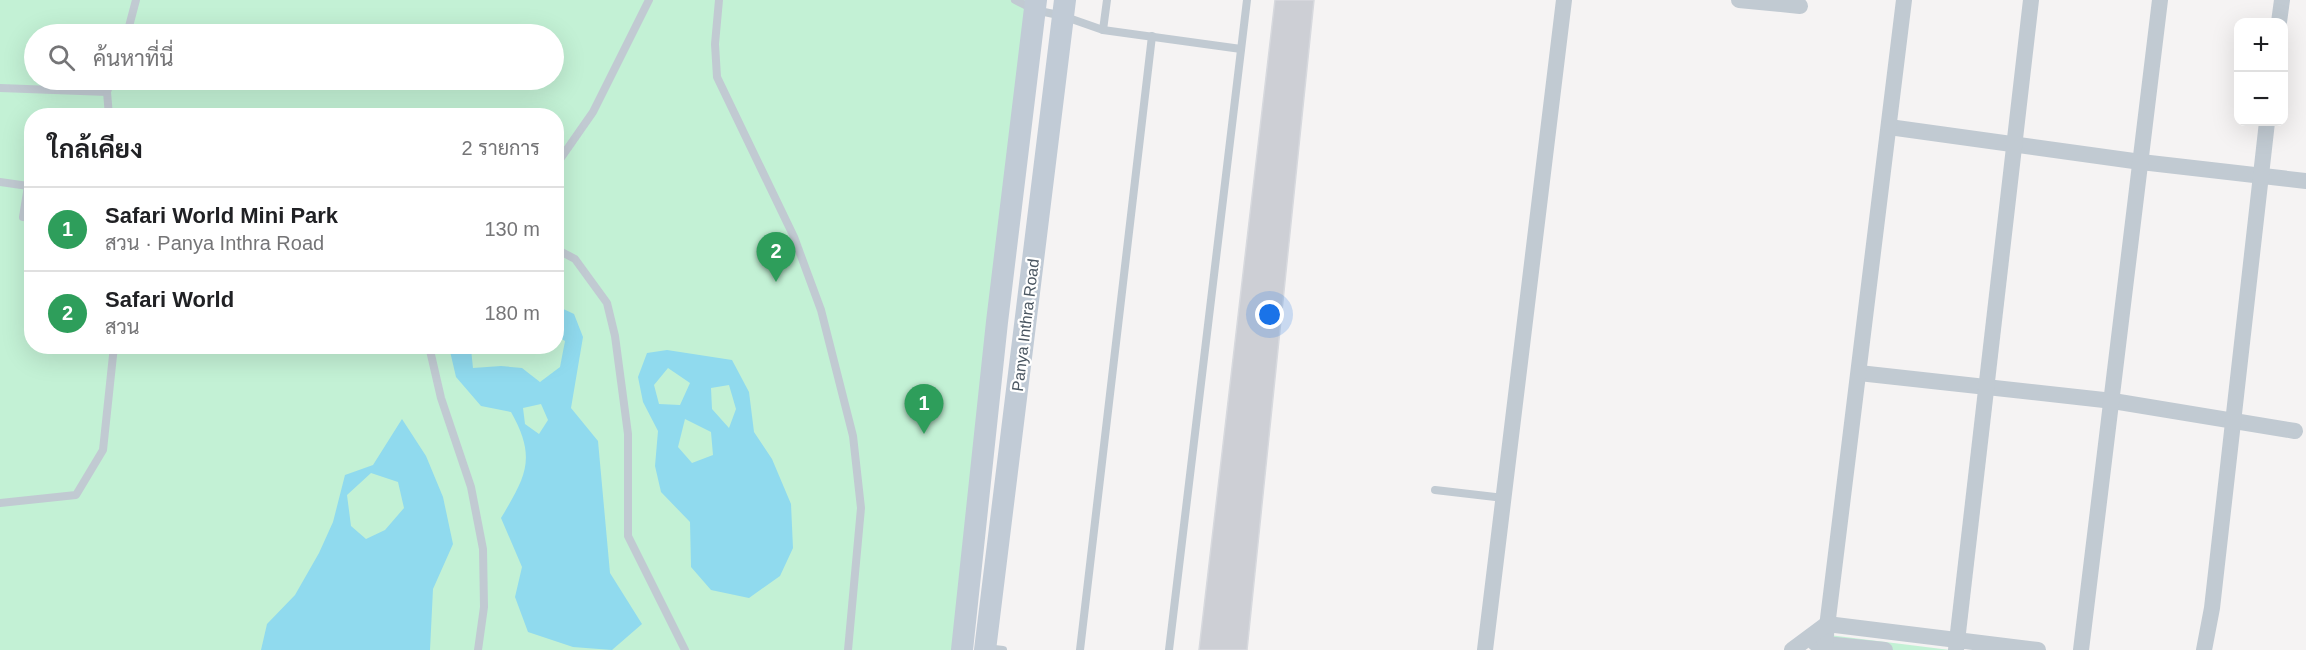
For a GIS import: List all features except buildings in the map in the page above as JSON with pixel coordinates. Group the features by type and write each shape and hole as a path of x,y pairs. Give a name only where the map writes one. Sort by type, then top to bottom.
{"street":[{"path":"1485,650 1563,0"},
{"path":"1739,0 1800,6"},
{"path":"1825,643 1904,0"},
{"path":"1956,644 2031,0"},
{"path":"2081,650 2160,0"},
{"path":"2280,18 2282,0"},
{"name":"Panya Inthra Road","path":"962,649 997,322 1036,5"},
{"name":"Panya Inthra Road","path":"991,649 1064,8"},
{"path":"2204,650 2212,608 2266,126"},
{"path":"1889,127 2141,162 2306,181"},
{"path":"1859,374 2113,401 2295,431"},
{"path":"1796,646 1827,624 1956,644 2038,650"},
{"path":"1796,646 1825,643 1885,650"}],"lane":[{"path":"130,24 136,0"},
{"path":"564,154 593,112 649,0"},
{"path":"719,0 715,44 717,77 802,257 821,310 853,436 861,508 848,650"},
{"path":"1015,0 1064,8 1103,30 1241,49"},
{"path":"1103,30 1107,0"},
{"path":"1169,650 1247,0"},
{"path":"1080,650 1152,36"},
{"path":"0,88 24,89"},
{"path":"54,90 107,92 108,108"},
{"path":"0,182 24,185"},
{"path":"564,253 575,259 607,303 615,336 628,434 628,536 685,650"},
{"path":"0,504 76,495 103,450 113,354"},
{"path":"431,354 441,398 471,487 483,549 484,607 478,650"},
{"path":"1435,490 1504,498"},
{"path":"962,649 991,649"}],"green space":[{"path":"0,0 1026,0 954,650 0,650"},
{"path":"1829,635 1950,650 1813,650"}],"water":[{"path":"564,309 574,314 583,337 571,408 598,441 610,573 642,624 612,650 573,647 528,632 515,597 522,567 501,518 522,478 526,455 524,442 511,412 481,406 456,377 451,354 472,354 473,368 501,366 522,368 540,382 560,367 565,341","holes":["541,404 548,420 539,434 525,424 523,408"]},
{"path":"667,350 732,360 749,392 754,432 772,459 791,504 793,548 780,576 749,598 711,590 691,567 690,522 661,492 655,466 658,431 643,402 638,377 647,353","holes":["668,368 690,383 680,405 659,404 654,385","729,385 736,409 729,428 712,409 711,388","685,419 711,432 713,455 692,463 678,447"]},
{"path":"402,419 426,456 443,497 453,544 433,589 430,650 261,650 267,624 295,595 319,553 333,522 345,475 373,465","holes":["371,473 398,482 404,508 385,530 366,539 351,526 347,495"]}],"place":[{"name":"Safari World","path":"776,282"},
{"name":"Safari World Mini Park","path":"924,434"}]}
